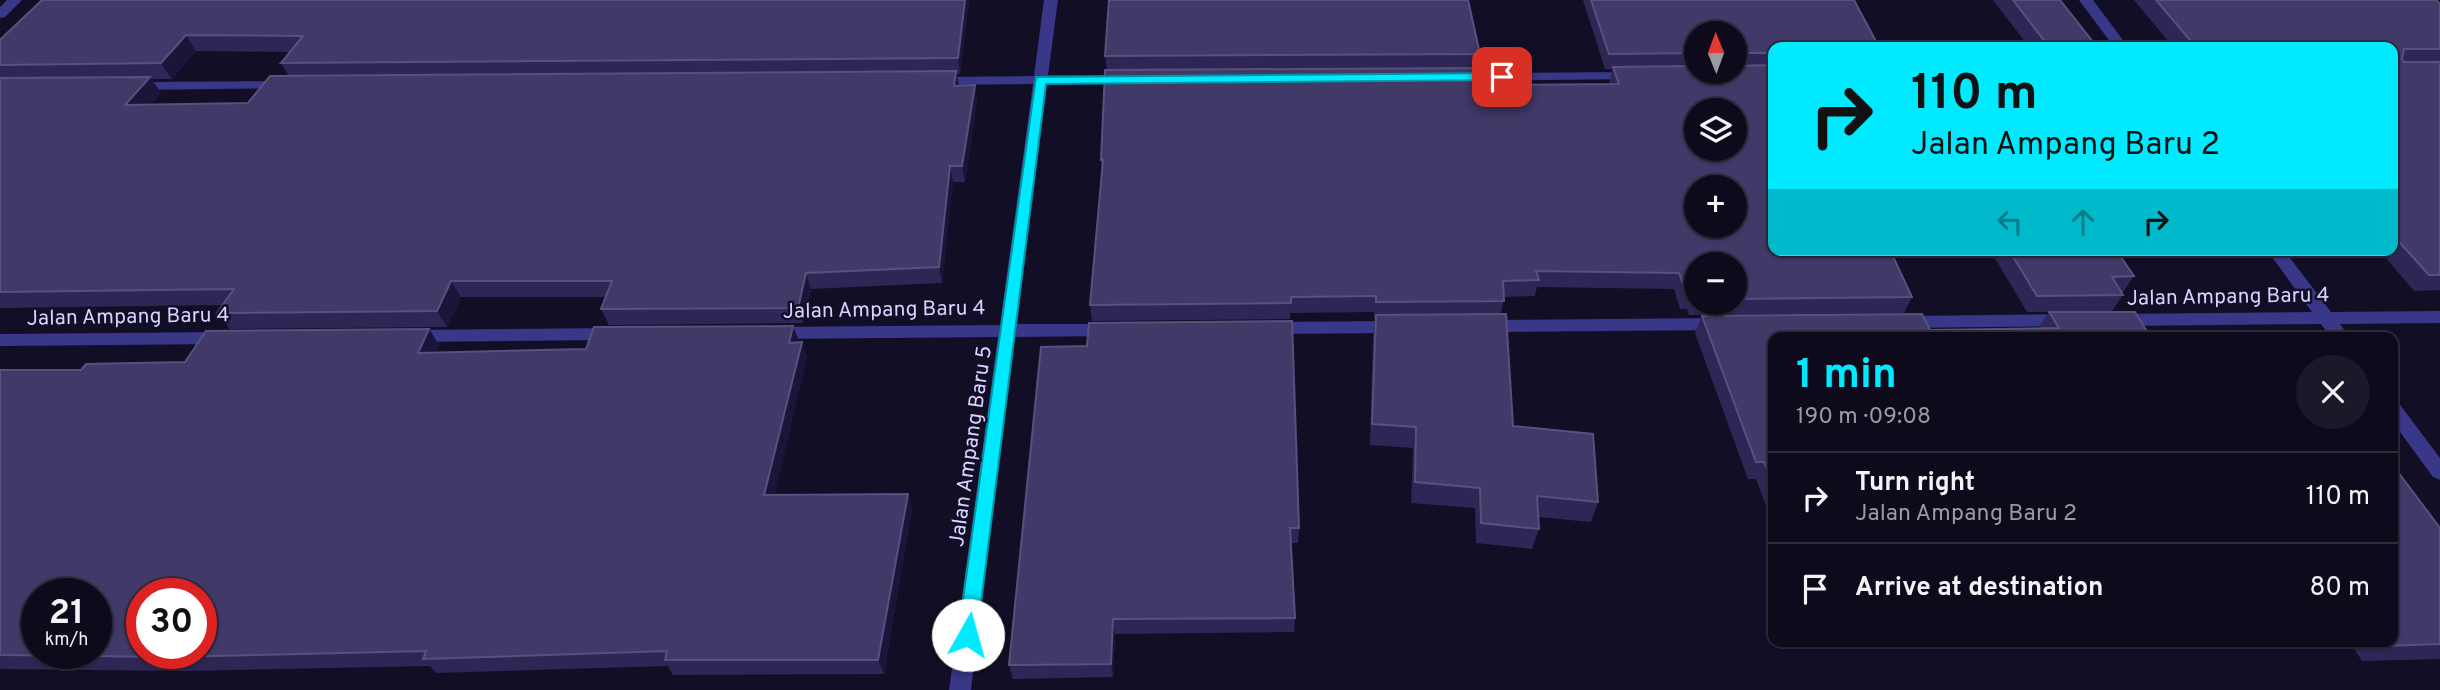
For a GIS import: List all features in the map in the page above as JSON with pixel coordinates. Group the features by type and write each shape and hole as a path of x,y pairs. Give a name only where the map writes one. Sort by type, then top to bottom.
{"street":[{"path":"0,15 15,0"},
{"name":"Jalan Ampang Baru 5","path":"960,690 1051,0"},
{"path":"2086,0 2117,42"},
{"path":"1441,78 1648,76"},
{"path":"916,81 1137,79"},
{"path":"111,86 305,85"},
{"path":"2280,256 2337,332"},
{"name":"Jalan Ampang Baru 4","path":"2105,320 2440,317"},
{"path":"1882,322 2077,320"},
{"path":"1466,326 1744,324"},
{"path":"1258,328 1410,327"},
{"name":"Jalan Ampang Baru 4","path":"756,333 1133,329"},
{"path":"392,337 630,334"},
{"name":"Jalan Ampang Baru 4","path":"0,340 238,338"},
{"path":"2398,415 2440,472"}],"building":[{"path":"42,0 965,0 958,58 281,63 303,36 186,35 161,63 0,65 0,40"},
{"path":"1109,0 1468,0 1480,54 1105,56"},
{"path":"1591,0 1854,0 1876,42 1768,42 1768,53 1747,53 1747,21 1684,21 1684,53 1609,54"},
{"path":"2013,0 2060,0 2093,42 2045,42"},
{"path":"2156,0 2436,0 2440,4 2440,49 2404,49 2402,59 2404,62 2440,62 2440,275 2429,275 2398,241 2398,42 2192,42"},
{"path":"1768,65 1768,256 1893,256 1912,297 1747,299 1747,252 1684,252 1684,287 1679,273 1536,271 1539,280 1503,281 1504,301 1376,302 1376,296 1291,297 1291,303 1090,305 1103,160 1105,70 1483,68 1487,85 1619,84 1613,67 1684,66 1684,84 1747,84 1747,66"},
{"path":"956,71 954,86 975,85 962,166 950,166 939,267 806,273 798,308 601,309 612,281 451,281 437,311 217,313 234,289 0,292 0,78 150,77 125,105 248,103 270,76"},
{"path":"2013,256 2120,256 2134,276 2112,277 2123,295 2037,296"},
{"path":"2049,312 2135,312 2147,332 1768,332 1768,472 1764,462 1756,462 1702,316 1922,314 1930,330 2059,328"},
{"path":"1506,314 1513,426 1593,434 1598,502 1537,496 1539,529 1481,523 1480,488 1415,482 1416,427 1372,424 1376,315"},
{"path":"1292,321 1299,528 1290,528 1295,618 1113,619 1111,664 1009,665 1041,347 1087,346 1089,323"},
{"path":"793,326 789,343 802,342 764,495 908,494 878,660 665,660 667,651 423,659 426,651 217,656 217,578 126,578 126,656 112,656 112,578 21,578 21,655 0,655 0,370 81,370 86,364 185,362 206,331 429,329 418,353 586,349 594,327"},
{"path":"2398,472 2440,528 2440,644 2398,645"}],"route":[{"path":"968,635 1040,80 1502,77"}]}
